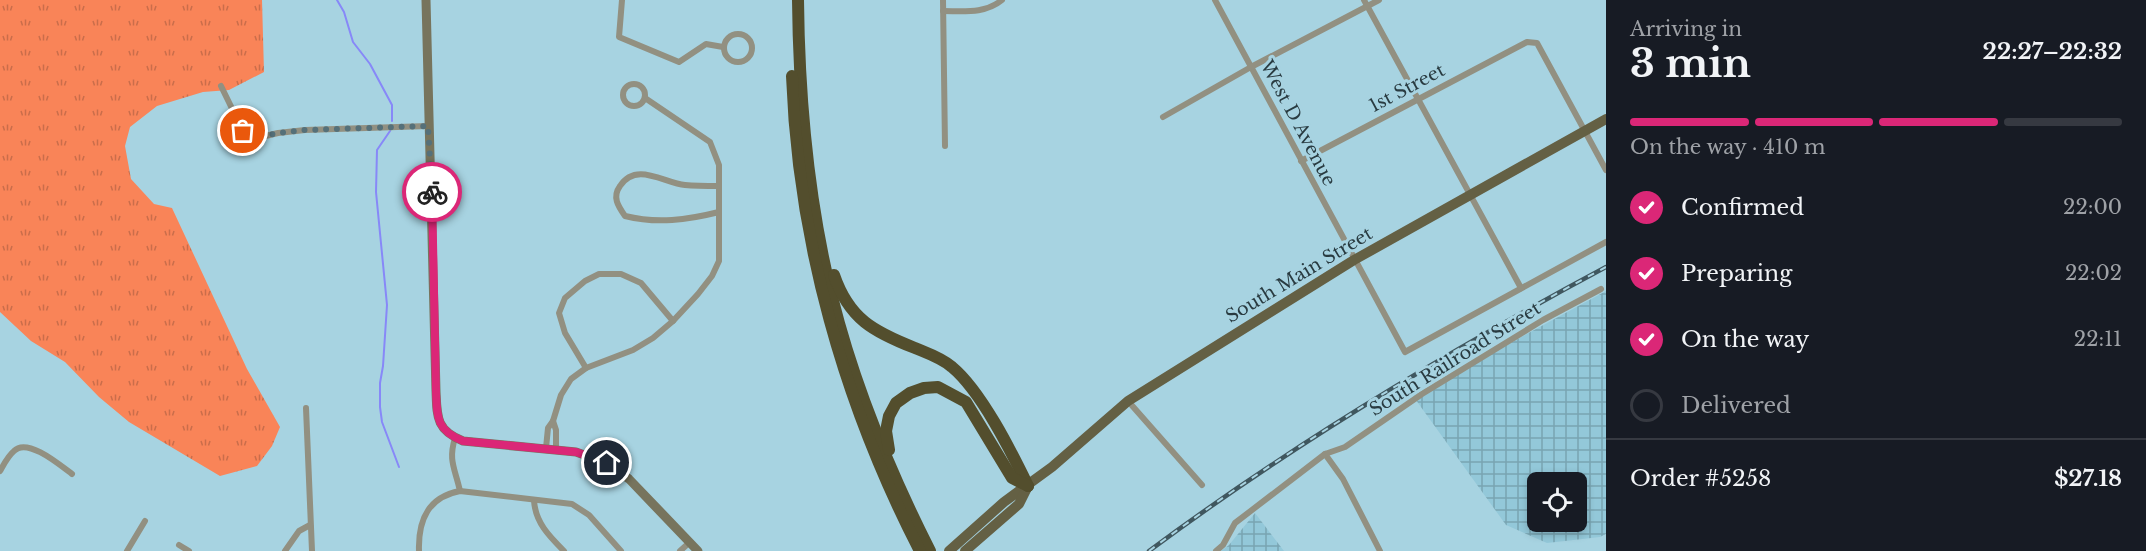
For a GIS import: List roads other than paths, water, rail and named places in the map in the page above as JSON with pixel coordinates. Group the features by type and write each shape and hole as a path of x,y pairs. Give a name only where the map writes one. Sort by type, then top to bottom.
{"highway":[{"path":"789,0 798,163 817,271 832,331 862,423 910,521 930,551"},
{"path":"798,0 806,146 832,298 861,393 910,521 915,551"},
{"path":"800,67 806,96 819,207 829,256 837,285 845,302 868,326 886,337 950,364 963,377 976,392 1028,486"},
{"path":"920,551 888,447 886,431 889,416 896,403 910,393 924,388 938,387 966,402 1012,478 1028,486"}],"main road":[{"name":"South Main Street","path":"951,549 1004,502 1028,486 1128,401 1354,260 1606,119"},
{"name":"South Main Street","path":"965,551 1019,504 1028,486"}],"street":[{"path":"426,0 437,412 442,427 455,438 477,443 585,454 607,463 619,470 698,551"},
{"path":"622,0 619,37 679,62 706,44 723,47"},
{"path":"943,0 945,146"},
{"path":"943,11 987,9 1002,0"},
{"name":"West D Avenue","path":"1215,0 1405,352 1521,288"},
{"path":"1163,117 1366,3 1379,0"},
{"path":"1366,3 1521,288 1606,242"},
{"path":"739,34 749,39 752,49 747,59 736,63 726,57 723,47 728,37 739,34"},
{"name":"1st Street","path":"1301,161 1527,42 1537,43 1584,130"},
{"path":"221,86 243,131 249,137 257,138 305,130 428,126"},
{"path":"551,449 556,430 553,421 558,403 571,379 586,368 645,344 673,321 712,276 720,261 719,165 710,142 645,98"},
{"path":"1584,130 1606,170"},
{"path":"719,186 684,185 651,174 624,179 616,191 616,203 625,216 672,221 719,212"},
{"path":"586,368 565,333 559,313 565,298 585,281 599,274 621,274 641,282 673,321"},
{"name":"South Railroad Street","path":"1216,551 1223,545 1235,523 1325,454 1344,447 1422,394 1543,320 1601,290"},
{"path":"1128,401 1202,485"},
{"path":"306,408 312,551"},
{"path":"455,438 451,459 460,491"},
{"path":"0,471 15,449 23,446 31,447 72,474"},
{"path":"1325,454 1343,479 1380,551"},
{"path":"419,551 422,520 430,507 445,495 460,491 572,504 589,515 621,551"},
{"path":"534,500 534,508 540,525 564,551"},
{"path":"127,551 145,521"},
{"path":"285,551 299,531 310,525"},
{"path":"680,551 690,542"},
{"path":"179,545 189,551"}],"waterway":[{"path":"337,0 344,12 353,42 370,64 392,105 392,121"},
{"path":"390,131 377,150 376,192 387,305 380,407 382,422 399,467"}],"railway":[{"path":"1149,551 1259,473 1372,401 1488,332 1606,267"}]}
